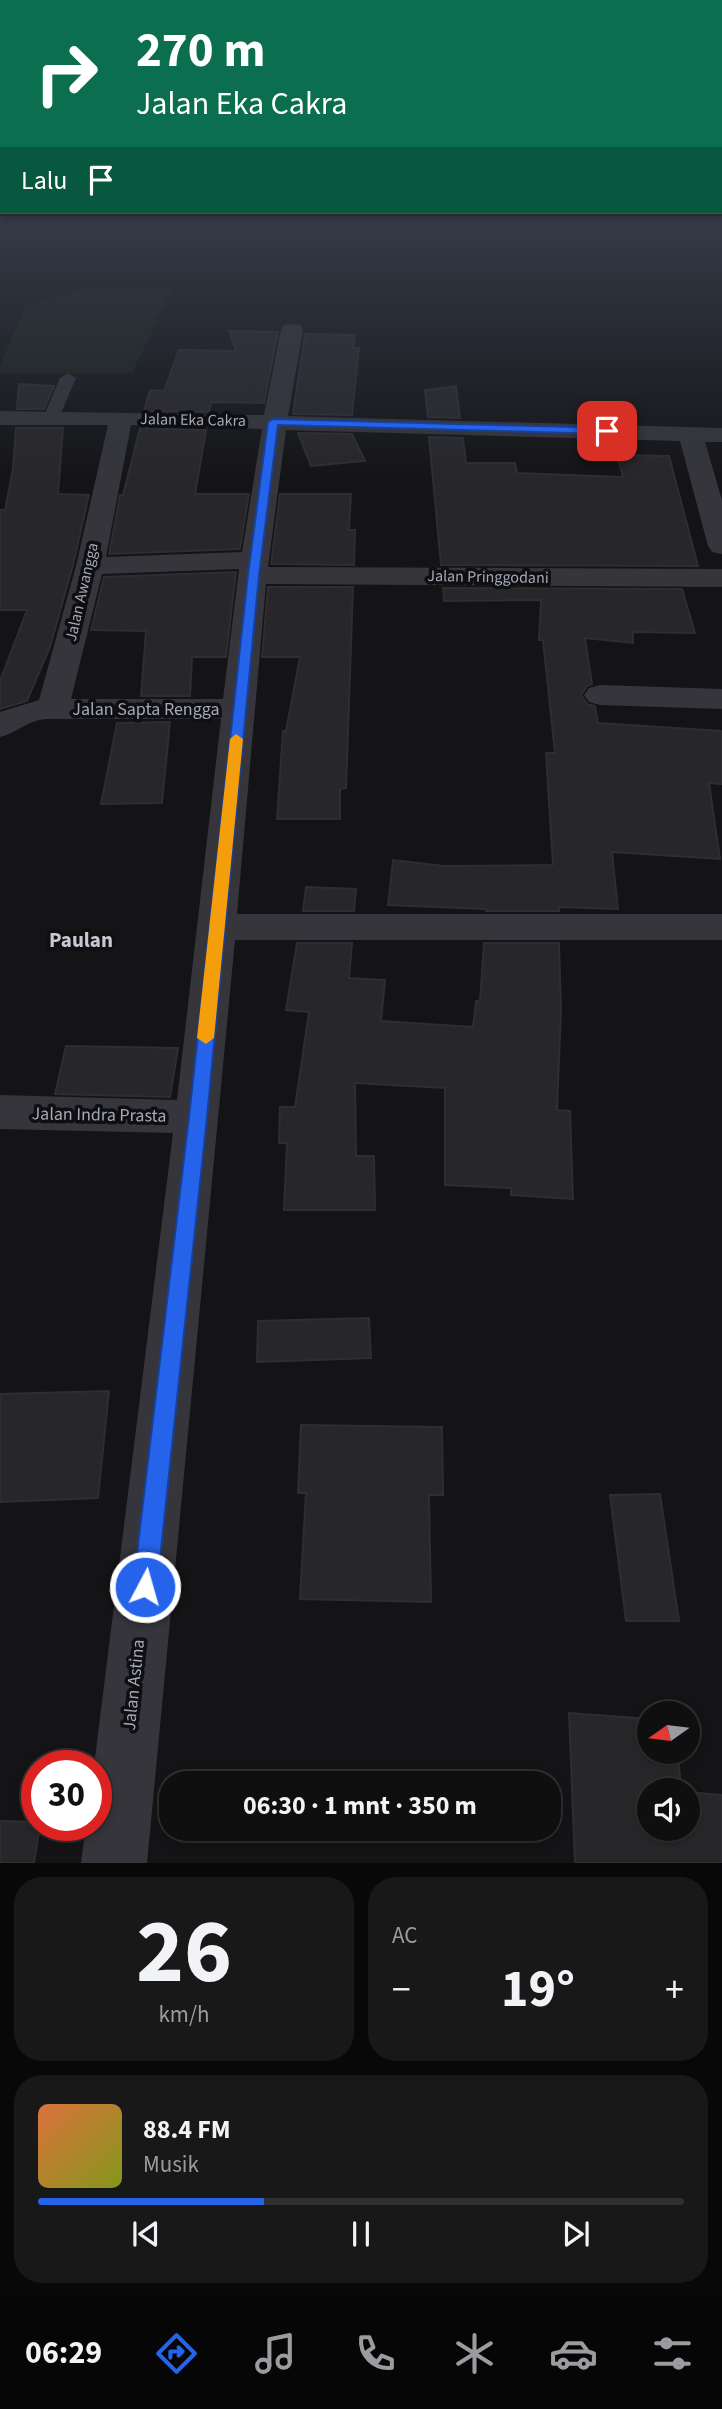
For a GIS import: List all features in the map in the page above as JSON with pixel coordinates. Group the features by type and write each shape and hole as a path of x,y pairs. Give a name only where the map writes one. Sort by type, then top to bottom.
{"street":[{"name":"Jalan Astina","path":"114,1863 198,1117 254,567 273,422 292,330"},
{"name":"Jalan Eka Cakra","path":"0,418 121,418 722,435"},
{"name":"Jalan Awangga","path":"53,709 90,566 121,418"},
{"path":"690,433 722,546"},
{"name":"Jalan Pringgodani","path":"90,566 254,567 722,578"},
{"path":"600,695 722,699"},
{"path":"0,727 28,710 53,709"},
{"name":"Jalan Sapta Rengga","path":"53,709 239,709"},
{"path":"217,927 722,927"},
{"name":"Jalan Indra Prasta","path":"0,1112 198,1117"}],"lane":[{"path":"51,418 68,378"}],"shaded area":[{"path":"24,309 163,309 132,373 0,373 0,365"}],"building":[{"path":"229,331 278,332 264,403 211,402 209,412 144,411 150,390 164,391 179,350 236,351"},
{"path":"305,334 355,335 353,348 359,348 352,415 293,414"},
{"path":"19,384 54,386 44,409 17,409"},
{"path":"456,386 460,418 428,417 425,390"},
{"path":"16,428 63,428 58,494 89,495 50,647 27,701 0,709 0,681 27,610 0,610 0,510 5,510 13,469"},
{"path":"140,428 206,430 195,494 249,494 240,549 109,554 120,495 123,495"},
{"path":"298,433 352,434 365,461 311,466"},
{"path":"429,437 463,438 466,463 515,463 517,473 623,477 617,455 669,456 698,566 441,565"},
{"path":"280,494 351,494 349,530 355,530 354,565 271,564"},
{"path":"236,572 226,657 192,657 190,696 141,696 146,631 91,630 104,577"},
{"path":"268,587 353,587 346,788 340,789 340,819 277,819 283,731 286,731 300,657 262,657"},
{"path":"443,588 682,589 695,633 633,632 633,643 585,638 592,684 587,686 581,695 587,704 595,706 598,723 722,731 722,784 709,783 720,859 612,852 618,909 559,907 559,911 486,911 388,905 393,860 444,866 553,865 546,753 555,753 543,640 539,640 541,600 444,601"},
{"path":"170,722 162,803 101,804 117,723"},
{"path":"306,887 356,889 354,911 303,911"},
{"path":"297,943 352,943 349,978 385,980 381,1021 473,1027 476,1001 480,1001 484,943 559,943 561,1009 557,1110 570,1111 573,1199 511,1195 511,1188 445,1185 445,1088 355,1083 356,1156 374,1156 375,1210 284,1210 287,1143 279,1143 280,1107 295,1107 309,1012 286,1010"},
{"path":"66,1046 178,1048 170,1097 55,1094"},
{"path":"369,1318 371,1358 257,1362 258,1321"},
{"path":"109,1391 98,1498 0,1502 0,1394"},
{"path":"301,1425 442,1427 443,1495 429,1495 431,1602 300,1599 306,1493 298,1493"},
{"path":"660,1494 679,1621 626,1621 610,1495"},
{"path":"569,1713 637,1718 637,1764 679,1764 680,1778 637,1778 637,1841 700,1841 700,1793 722,1795 722,1863 575,1863"},
{"path":"0,1821 21,1822 21,1841 37,1841 34,1863 0,1863"}],"slow traffic":[{"path":"206,1038 236,739"}],"district":[{"name":"Paulan","path":"81,940"}],"route":[{"path":"145,1587 198,1117 253,575 273,422 607,431"}]}
